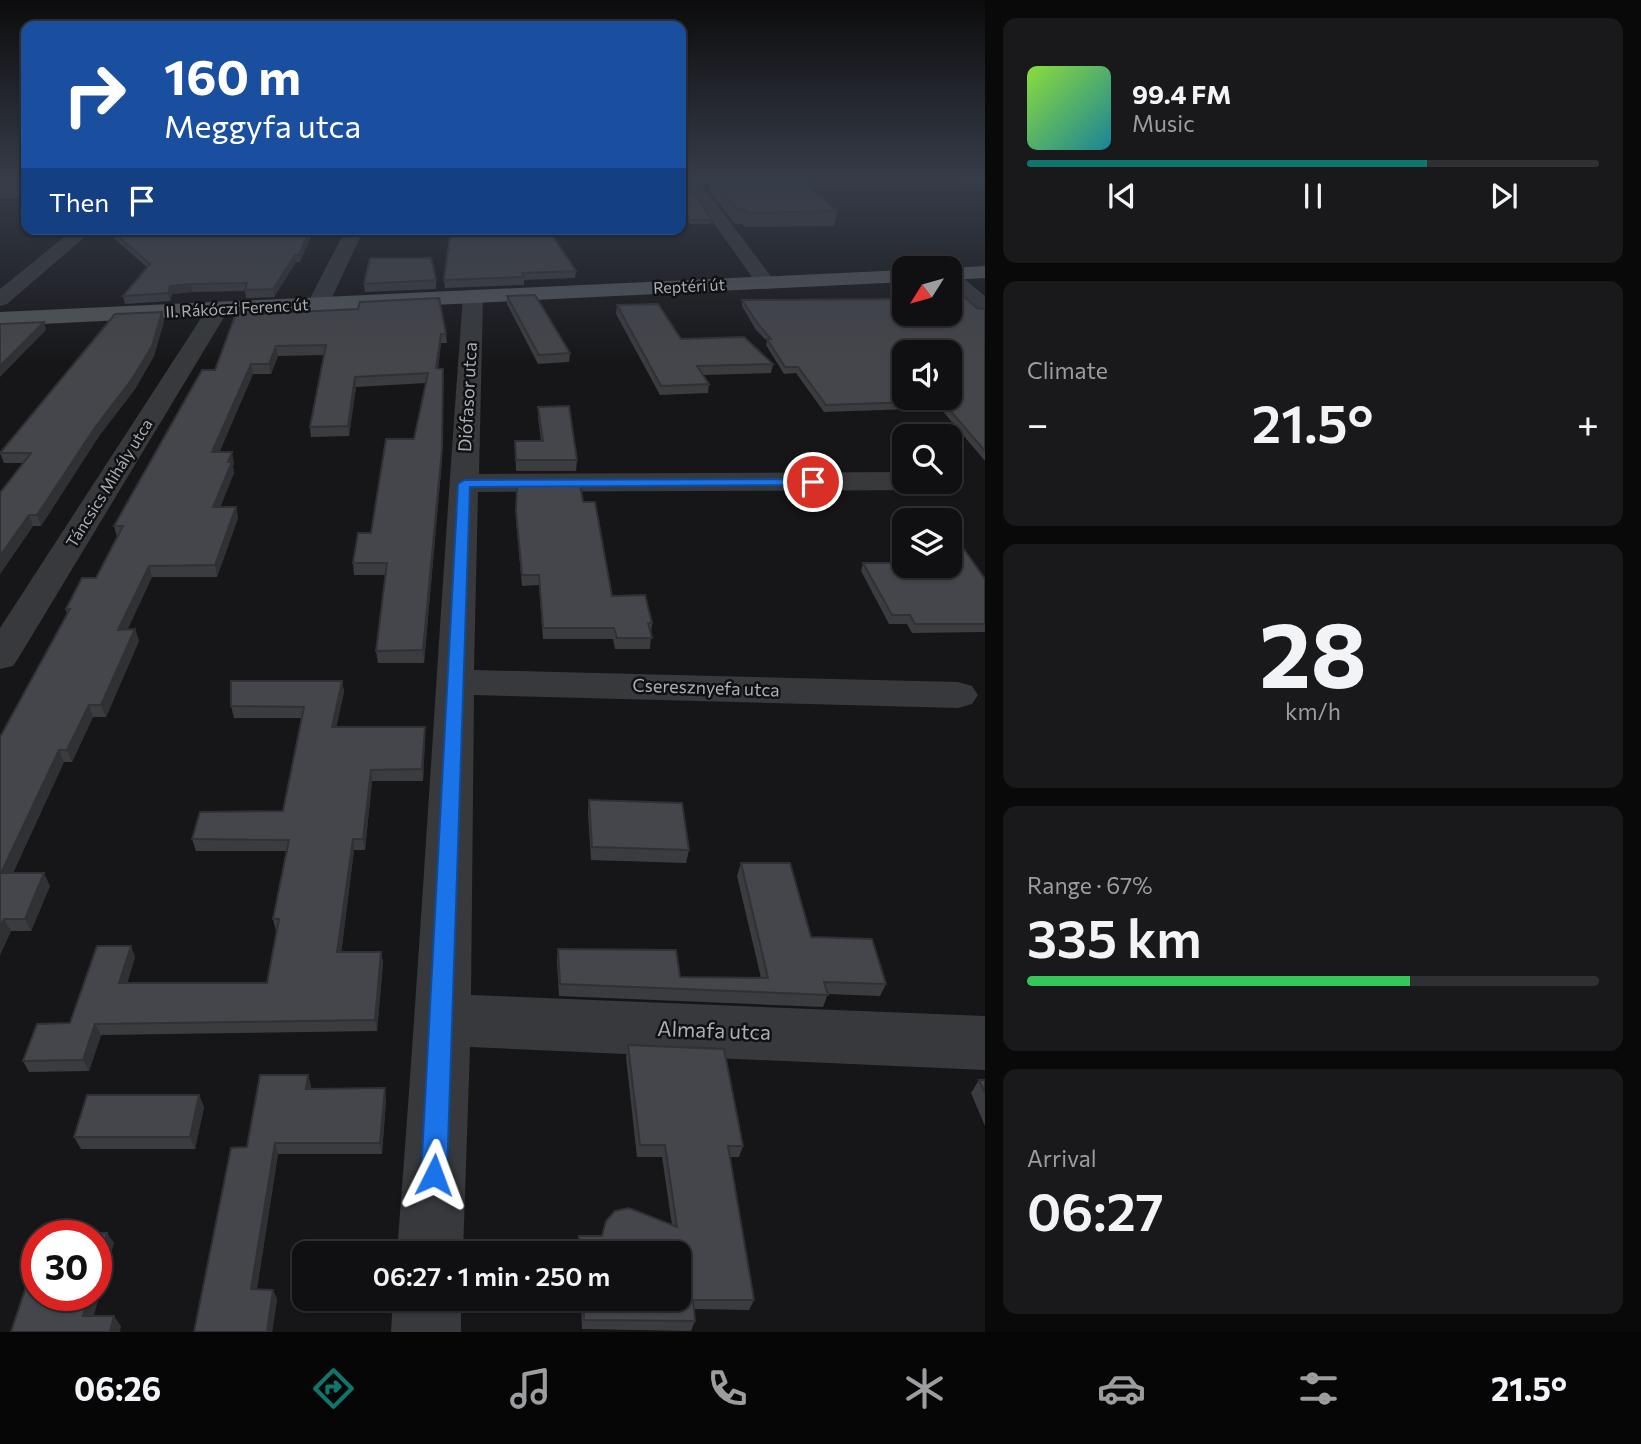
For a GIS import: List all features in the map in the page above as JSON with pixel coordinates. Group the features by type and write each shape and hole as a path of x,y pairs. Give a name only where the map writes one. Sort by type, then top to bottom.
{"main road":[{"path":"962,274 985,272"},
{"name":"Reptéri út","path":"473,296 892,277"},
{"name":"II. Rákóczi Ferenc út","path":"0,319 473,296"}],"street":[{"path":"0,300 72,240"},
{"path":"318,304 349,240"},
{"path":"735,240 766,283"},
{"path":"962,286 985,307"},
{"name":"Diófasor utca","path":"431,1241 443,1020 454,682 473,296"},
{"name":"Táncsics Mihály utca","path":"0,657 218,309"},
{"path":"464,484 892,481"},
{"name":"Cseresznyefa utca","path":"454,682 958,695"},
{"name":"Almafa utca","path":"443,1020 985,1043"},
{"path":"426,1332 427,1311"}],"building":[{"path":"122,240 305,240 299,255 295,255 273,289 245,290 247,283 191,284 170,286 168,293 123,296 150,264"},
{"path":"449,240 555,240 576,271 522,273 524,277 444,280"},
{"path":"370,258 431,258 436,280 364,284"},
{"path":"535,295 570,353 539,355 507,296"},
{"path":"962,295 977,308 985,309 985,451 950,410 962,410 962,340 892,340 892,403 826,405 798,367 785,367 767,339 771,339 742,300 892,299 892,326 962,326"},
{"path":"439,298 446,334 441,334 436,368 443,369 442,449 423,650 376,651 387,563 353,563 358,533 371,533 386,439 414,439 428,373 355,377 348,426 310,427 326,345 276,346 269,364 251,364 212,452 232,452 228,462 232,462 213,507 236,507 215,565 149,566 118,630 135,629 101,705 89,705 67,750 59,750 1,873 44,873 25,919 4,919 0,927 0,737 70,609 66,609 82,578 96,578 123,526 114,526 202,370 215,370 238,308 260,307 255,314 358,309 360,302"},
{"path":"658,304 681,339 744,337 773,364 697,366 709,384 661,386 617,305"},
{"path":"162,312 152,346 132,379 96,426 37,515 29,515 0,556 0,493 31,453 0,453 115,314"},
{"path":"44,322 0,366 0,324"},
{"path":"569,406 577,460 516,460 515,441 543,441 538,407"},
{"path":"517,484 580,484 583,502 595,502 612,596 645,595 652,623 648,623 652,638 617,638 614,628 543,628 539,575 522,575 516,511"},
{"path":"963,548 985,579 985,624 915,624 910,615 892,615 863,563 892,563 892,578 962,578"},
{"path":"231,681 342,681 332,727 425,727 422,769 371,770 363,839 353,839 337,952 381,952 375,1020 95,1024 83,1060 23,1061 37,1024 70,1023 97,946 131,946 119,983 267,983 279,919 273,919 289,840 192,839 200,812 283,811 304,707 231,706"},
{"path":"589,800 682,803 689,850 592,847"},
{"path":"741,863 790,863 811,937 872,939 886,984 824,982 828,995 560,984 558,949 676,950 680,977 768,978"},
{"path":"628,1045 724,1049 743,1146 728,1146 754,1300 693,1300 695,1321 584,1320 584,1311 691,1311 691,1241 579,1241 579,1236 602,1236 606,1221 615,1211 629,1208 677,1227 665,1145 640,1145"},
{"path":"260,1075 308,1075 306,1089 385,1088 380,1143 275,1143 251,1289 273,1290 267,1332 194,1332 231,1148 247,1147"},
{"path":"979,1080 985,1080 985,1093"},
{"path":"87,1095 199,1095 190,1137 74,1137"},
{"path":"21,1302 21,1311 84,1311 83,1316 114,1316 110,1332 11,1332"}],"route":[{"path":"434,1175 443,1020 454,682 464,484 813,482"}]}
